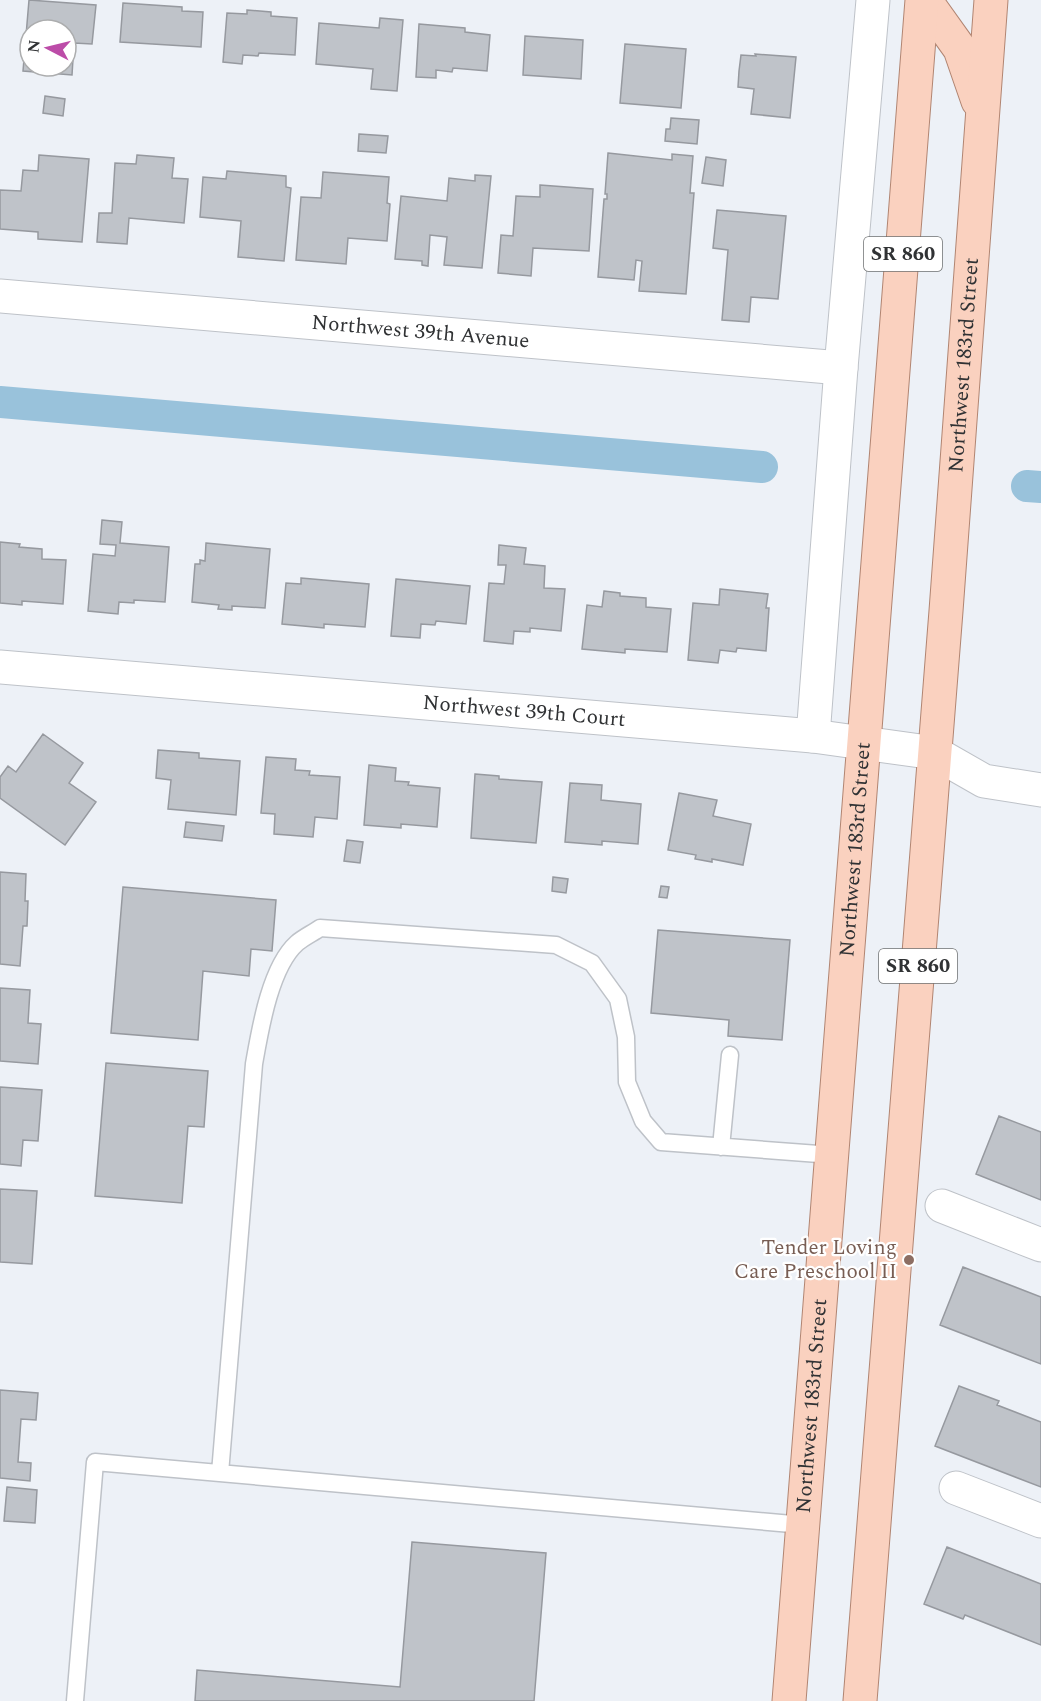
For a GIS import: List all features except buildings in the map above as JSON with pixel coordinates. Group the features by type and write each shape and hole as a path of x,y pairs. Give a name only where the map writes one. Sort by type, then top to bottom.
{"main road":[{"path":"924,0 960,49 982,114"},
{"name":"Northwest 183rd Street","path":"789,1701 924,0"},
{"name":"Northwest 183rd Street","path":"860,1701 935,753 991,0"}],"street":[{"path":"813,736 841,368 873,0"},
{"name":"Northwest 39th Avenue","path":"0,296 841,368"},
{"name":"Northwest 39th Court","path":"0,667 813,736 935,753 984,781 1041,790"},
{"path":"942,1206 1041,1245"},
{"path":"956,1488 1041,1521"}],"lane":[{"path":"220,1473 254,1064 264,1010 280,967 296,944 320,928 556,945 592,963 618,999 626,1037 627,1082 643,1121 661,1143 832,1155"},
{"path":"721,1147 730,1056"},
{"path":"75,1701 95,1462 803,1525"}],"waterway":[{"path":"0,402 762,467"},
{"path":"1027,486 1041,487"}],"place":[{"name":"Tender Loving Care Preschool II","path":"909,1260"}]}
